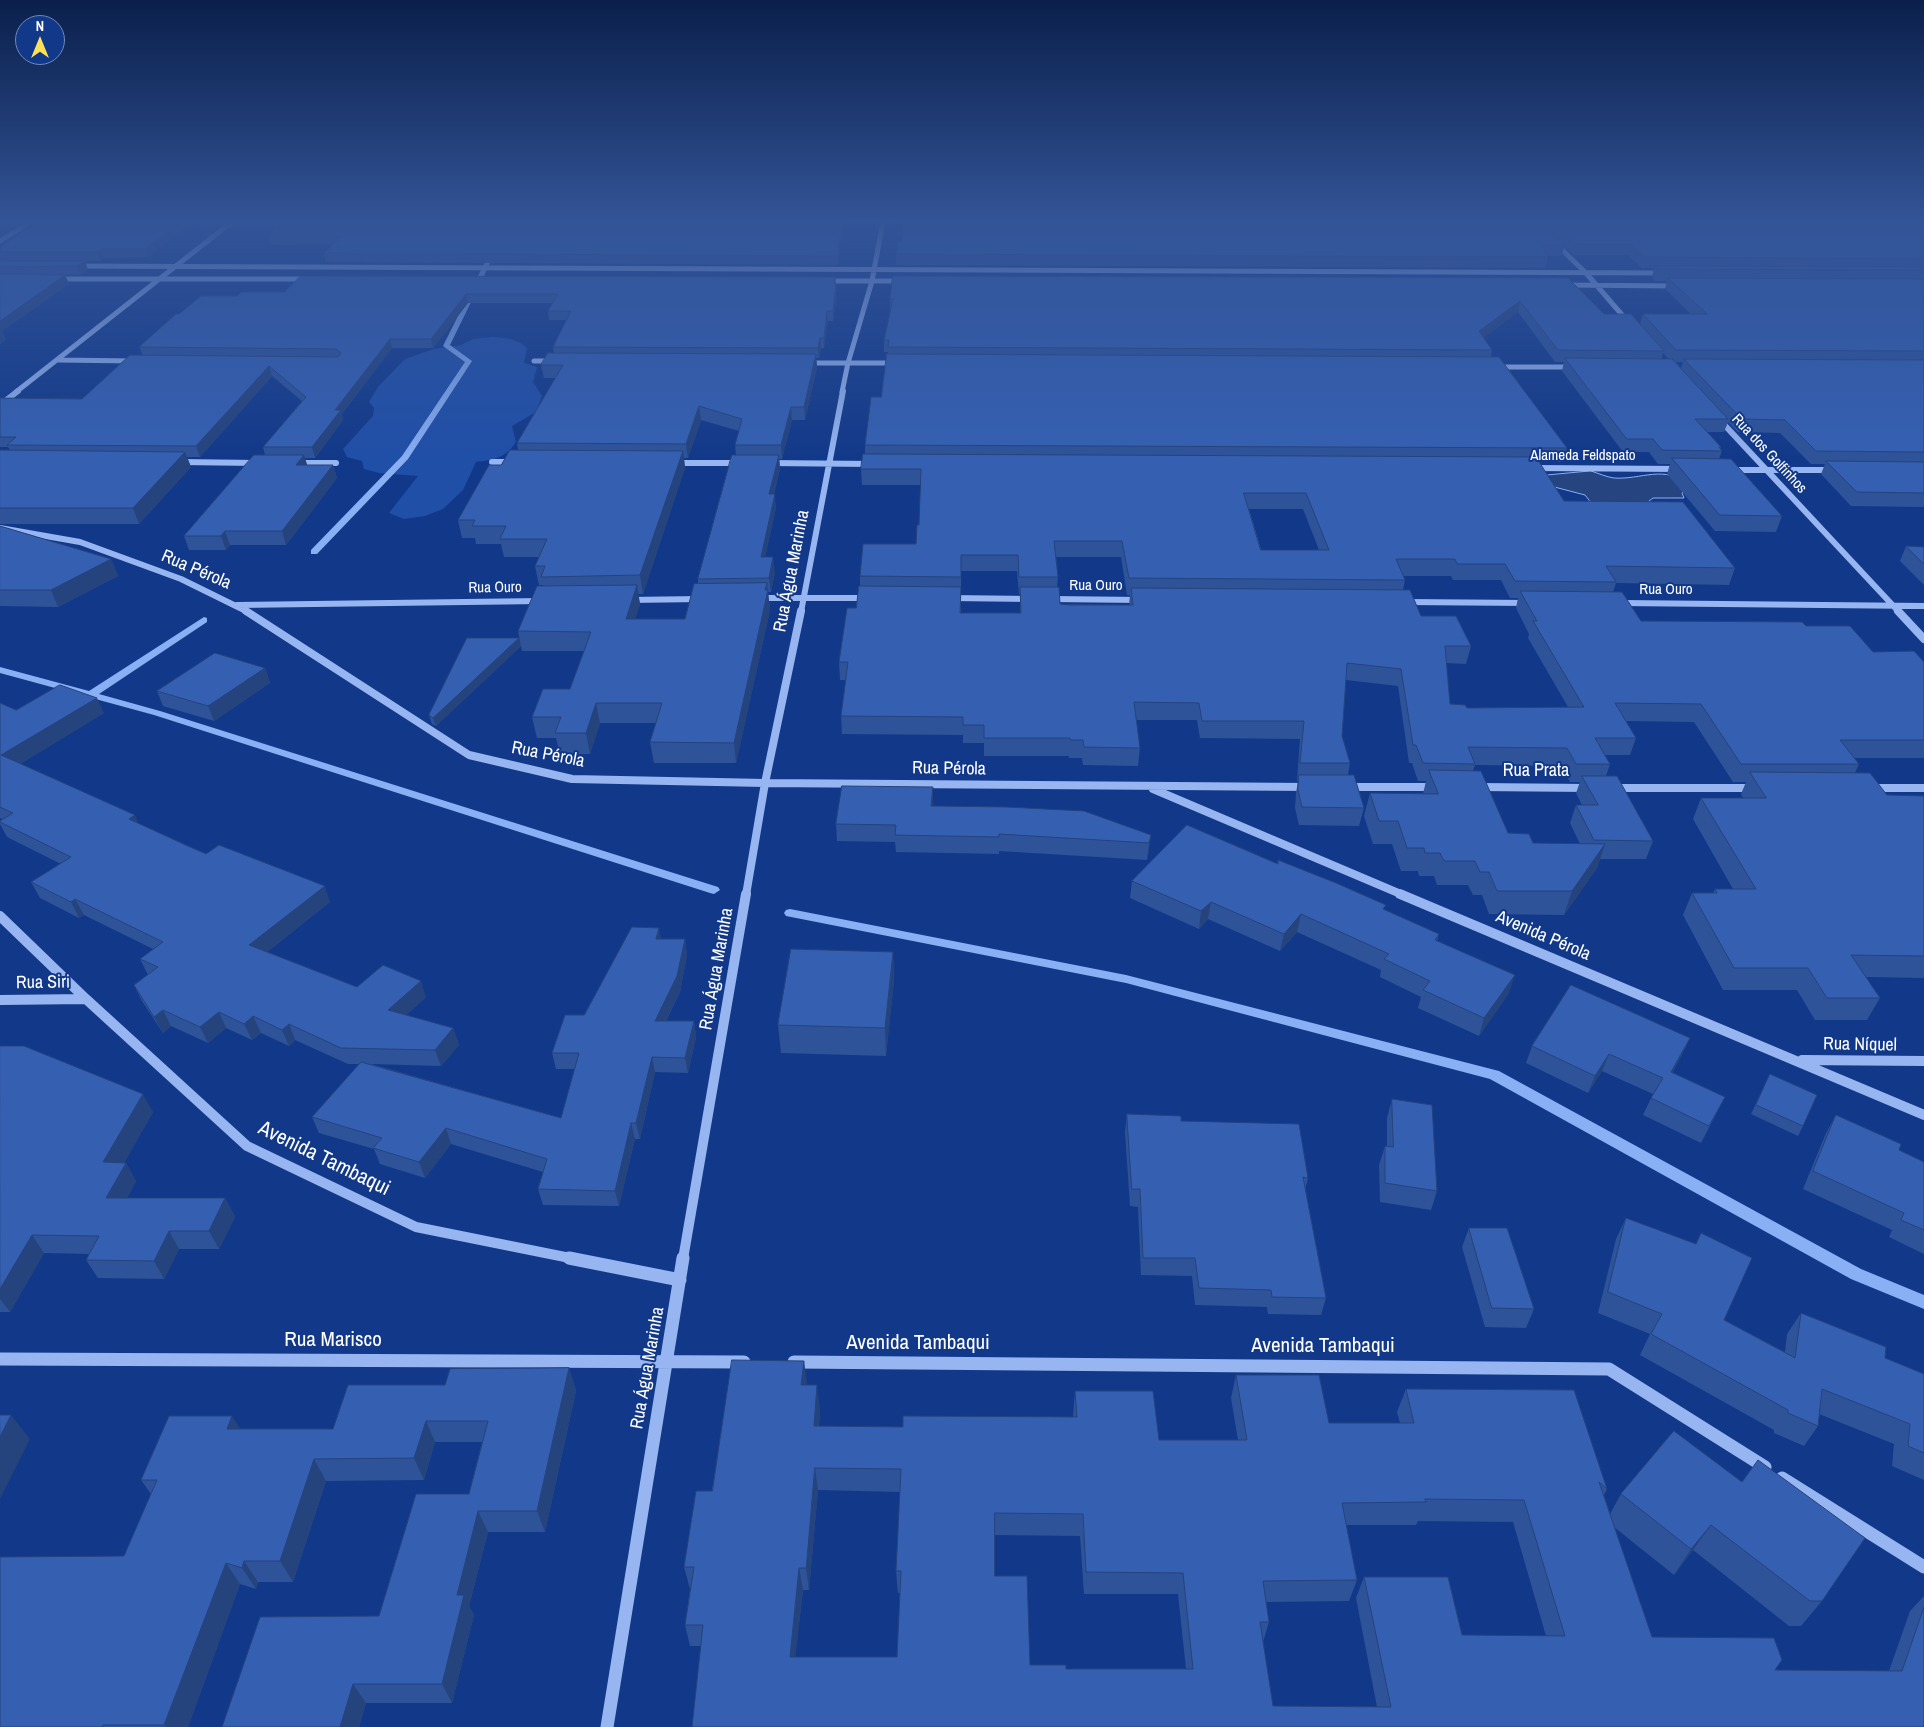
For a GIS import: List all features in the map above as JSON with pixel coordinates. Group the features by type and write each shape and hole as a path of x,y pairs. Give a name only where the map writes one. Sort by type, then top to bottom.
{"street":[{"path":"0,405 132,302"},
{"name":"Rua Água Marinha","path":"607,1727 665,1361 765,784 804,597 848,363 865,302"},
{"path":"1611,302 1633,327"},
{"path":"58,360 145,361"},
{"path":"534,361 564,362"},
{"path":"799,363 908,364"},
{"path":"1492,367 1581,367"},
{"name":"Rua dos Golfinhos","path":"1716,416 1924,639"},
{"path":"168,462 267,463"},
{"path":"492,462 522,462"},
{"path":"286,463 336,463"},
{"path":"661,463 750,463"},
{"path":"760,463 879,464"},
{"name":"Alameda Feldspato","path":"1528,468 1688,469"},
{"path":"1718,470 1846,470"},
{"name":"Rua Pérola","path":"0,528 80,542 181,579 237,605 469,755 572,779 765,784 1148,787"},
{"path":"615,600 715,598"},
{"path":"744,598 874,598"},
{"name":"Rua Ouro","path":"944,598 1153,600"},
{"name":"Rua Ouro","path":"237,605 545,601"},
{"path":"1393,602 1532,603"},
{"name":"Rua Ouro","path":"1612,603 1924,606"},
{"path":"1148,787 1318,787"},
{"name":"Avenida Pérola","path":"1148,787 1924,1115"},
{"path":"1338,787 1447,787"},
{"name":"Rua Prata","path":"1467,787 1596,788"},
{"path":"1606,788 1765,788"},
{"path":"1864,788 1924,788"},
{"name":"Avenida Tambaqui","path":"0,916 86,999 247,1146 416,1227 680,1280"},
{"name":"Rua Siri","path":"0,1000 86,999"},
{"name":"Rua Níquel","path":"1796,1060 1924,1061"},
{"name":"Rua Marisco","path":"0,1359 665,1361"},
{"path":"665,1361 754,1362"},
{"name":"Avenida Tambaqui","path":"784,1362 1609,1369 1924,1567"}],"shaded area":[{"path":"492,337 515,340 527,348 524,363 537,367 533,382 542,396 536,412 512,426 516,442 508,452 493,459 476,462 463,490 443,509 425,516 404,519 389,513 418,476 379,473 364,469 362,461 347,457 343,449 373,416 374,408 369,402 378,387 405,359 434,349 461,345 473,339"},
{"path":"1591,471 1614,478 1653,474 1671,475 1689,485 1682,493 1684,498 1653,498 1649,501 1652,511 1596,509 1585,495 1543,484 1540,476"}],"building":[{"path":"0,302 27,302 0,321"},
{"path":"194,302 460,302 431,339 390,339 335,410 341,410 312,447 263,447 306,397 269,366 196,446 7,445 16,437 0,437 0,398 82,399 130,355 338,357 341,353 336,349 139,347 176,314 179,314"},
{"path":"554,302 834,302 833,311 827,311 824,338 820,338 818,348 553,347 571,311 548,311"},
{"path":"892,302 1519,302 1479,331 1492,350 888,347 889,340 884,340"},
{"path":"1520,302 1592,302 1604,314 1631,314 1664,351 1558,350"},
{"path":"1694,302 1924,302 1924,351 1676,350 1643,314 1707,314"},
{"path":"548,353 816,354 804,407 791,407 781,445 735,445 742,419 699,406 686,444 517,443 563,365 541,365"},
{"path":"887,354 1499,357 1567,448 865,445 871,397 881,397"},
{"path":"1565,358 1672,359 1728,419 1695,419 1721,447 1719,447 1722,451 1662,450 1653,439 1627,439"},
{"path":"1684,359 1924,360 1924,452 1816,451 1785,420 1742,419"},
{"path":"0,450 185,452 133,508 0,508"},
{"path":"510,450 683,451 640,575 541,577 545,566 535,566 547,539 500,539 506,526 472,526 475,520 458,520 489,465 501,465"},
{"path":"863,454 1536,457 1564,501 1683,502 1735,568 1606,566 1616,582 1515,581 1505,564 1457,564 1455,559 1396,559 1405,580 1129,578 1122,541 1054,541 1058,577 1019,577 1018,555 961,555 961,577 860,576 863,544 916,544 917,525 919,525 921,469 861,469","holes":["1244,493 1306,493 1329,550 1261,550"]},
{"path":"254,455 304,455 296,465 333,465 282,531 225,531 221,536 184,536"},
{"path":"732,455 779,455 769,494 775,494 761,557 773,557 769,578 698,579"},
{"path":"1672,458 1731,459 1782,516 1720,515"},
{"path":"1826,461 1924,462 1924,493 1857,492"},
{"path":"0,526 111,559 51,590 0,590"},
{"path":"1906,546 1924,547 1924,564"},
{"path":"767,583 765,590 768,590 734,743 650,742 662,703 596,703 586,733 555,733 561,717 532,717 543,689 570,689 591,632 518,631 537,586 637,585 626,619 685,619 694,584"},
{"path":"859,586 961,587 960,613 1021,613 1020,587 1059,587 1060,604 1070,605 1133,605 1131,588 1410,590 1421,616 1456,616 1471,646 1445,646 1450,704 1465,705 1467,708 1584,707 1533,621 1537,621 1520,591 1622,592 1641,621 1802,622 1806,626 1850,626 1873,652 1914,651 1924,662 1924,740 1840,740 1859,764 1741,764 1701,704 1615,703 1636,738 1595,738 1610,764 1576,764 1567,748 1468,747 1475,764 1423,763 1416,745 1413,745 1401,669 1347,663 1342,736 1350,763 1300,763 1304,721 1202,721 1199,703 1134,702 1140,748 1084,747 1083,740 1070,740 1070,738 984,738 984,725 963,725 963,717 841,716 848,662 839,662 847,608 856,608"},
{"path":"467,638 519,638 433,718 429,715"},
{"path":"215,653 265,668 208,706 157,691"},
{"path":"60,685 97,698 1,755 135,815 129,819 206,854 219,845 325,886 249,945 357,987 383,965 421,981 388,1010 453,1028 435,1050 341,1048 289,1024 282,1030 253,1016 244,1024 219,1012 200,1027 163,1010 154,1017 134,985 158,967 140,959 163,942 75,899 71,902 31,882 71,857 0,822 13,813 0,807 0,703 16,710"},
{"path":"1429,770 1481,771 1508,833 1529,834 1533,843 1605,844 1572,891 1497,891 1489,872 1480,872 1475,861 1444,861 1440,853 1425,853 1424,848 1407,848 1398,821 1379,821 1370,793 1438,794"},
{"path":"1750,772 1870,773 1887,795 1924,796 1924,956 1851,955 1880,998 1827,998 1808,968 1734,968 1692,893 1717,893 1715,889 1756,889 1701,798 1766,798"},
{"path":"1299,775 1354,775 1364,808 1302,807 1298,790"},
{"path":"1582,776 1617,776 1653,841 1594,840 1576,805 1598,805"},
{"path":"842,786 933,787 931,806 1084,811 1151,835 1149,843 999,834 999,837 895,835 896,825 836,824"},
{"path":"1187,825 1278,864 1278,860 1386,905 1383,909 1439,934 1435,940 1515,975 1484,1018 1423,990 1430,981 1384,959 1389,954 1301,914 1284,934 1211,902 1201,911 1132,881"},
{"path":"632,927 659,928 656,939 685,939 677,976 655,1021 694,1021 685,1058 652,1057 636,1123 631,1123 615,1191 538,1189 547,1159 446,1128 419,1162 373,1148 382,1138 312,1117 361,1062 561,1118 579,1053 552,1053 565,1015 584,1015"},
{"path":"791,949 893,952 885,1028 778,1025"},
{"path":"1571,985 1690,1038 1671,1072 1725,1097 1709,1126 1651,1098 1663,1078 1609,1054 1595,1076 1532,1046"},
{"path":"0,1046 24,1046 143,1094 103,1162 126,1163 106,1198 225,1198 209,1231 169,1231 154,1261 86,1260 99,1236 32,1235 0,1289"},
{"path":"1770,1074 1817,1095 1803,1126 1756,1105"},
{"path":"1392,1099 1432,1105 1437,1191 1385,1183 1385,1146 1393,1147"},
{"path":"1127,1114 1181,1116 1181,1121 1299,1124 1308,1178 1303,1177 1326,1298 1272,1297 1271,1290 1199,1288 1195,1258 1143,1258 1140,1189 1132,1189"},
{"path":"1836,1115 1901,1144 1899,1150 1924,1162 1924,1230 1901,1220 1904,1213 1813,1171"},
{"path":"1626,1218 1696,1244 1701,1233 1752,1258 1724,1320 1795,1358 1801,1313 1886,1347 1885,1358 1924,1374 1924,1453 1908,1446 1910,1424 1822,1389 1818,1426 1788,1413 1788,1410 1651,1334 1662,1314 1608,1292"},
{"path":"1469,1228 1507,1228 1534,1309 1492,1308"},
{"path":"732,1360 804,1361 801,1385 817,1385 814,1426 903,1427 903,1416 1077,1417 1075,1391 1153,1391 1159,1440 1247,1440 1236,1375 1319,1375 1329,1423 1414,1423 1406,1389 1574,1390 1607,1489 1599,1482 1652,1637 1774,1638 1782,1660 1775,1670 1902,1671 1924,1607 1924,1727 692,1727 703,1625 685,1625 694,1567 684,1567 696,1491 712,1491","holes":["815,1468 901,1469 896,1571 901,1571 897,1657 790,1657 799,1568 806,1568","1425,1499 1524,1500 1565,1636 1462,1635 1448,1577 1364,1577 1391,1707 1273,1706 1260,1622 1269,1622 1263,1581 1357,1580 1342,1503 1426,1502","995,1513 1083,1514 1086,1572 1183,1573 1193,1669 1066,1669 1066,1665 1030,1665 1027,1576 995,1576"]},
{"path":"569,1368 537,1511 478,1511 457,1595 464,1595 442,1684 353,1684 340,1727 222,1727 260,1617 379,1616 416,1494 469,1494 488,1421 426,1421 414,1458 314,1459 280,1561 244,1561 242,1568 226,1563 164,1725 0,1727 0,1557 124,1556 157,1480 141,1480 169,1416 232,1416 227,1429 333,1429 348,1385 445,1385 450,1369"},
{"path":"0,1415 11,1415 0,1437"},
{"path":"1674,1431 1742,1482 1758,1460 1865,1538 1822,1601 1810,1601 1711,1525 1691,1549 1621,1494"}],"waterway":[{"path":"314,552 405,457 469,361 446,346 468,302"},
{"path":"92,694 204,620"},
{"path":"0,670 157,713 714,890"},
{"path":"790,913 1126,979 1494,1075 1856,1274 1924,1302"}]}
